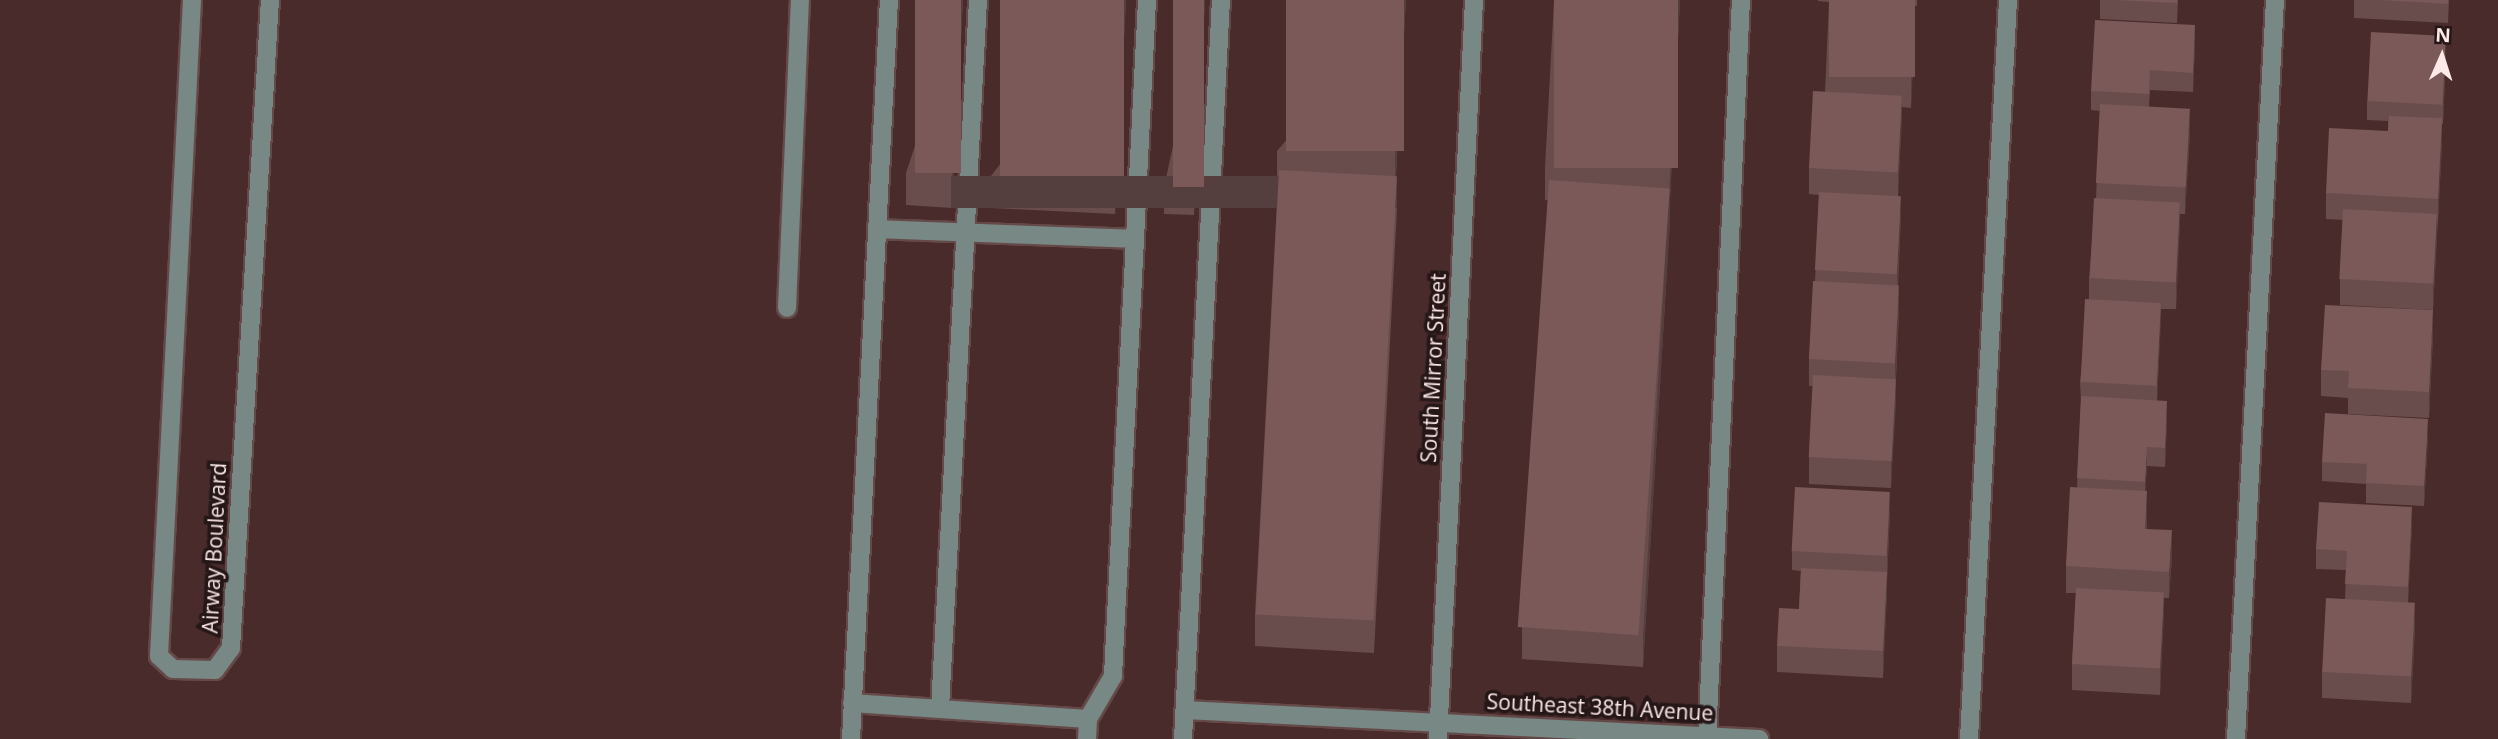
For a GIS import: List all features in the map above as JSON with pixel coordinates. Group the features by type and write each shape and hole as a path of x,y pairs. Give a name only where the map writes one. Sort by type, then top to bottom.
{"street":[{"name":"Airway Boulevard","path":"192,0 159,656 173,670 215,670 231,648 270,0"},
{"path":"787,308 800,0"},
{"path":"851,739 889,0"},
{"path":"940,709 978,0"},
{"path":"1087,739 1088,719 1113,676 1147,0"},
{"path":"1183,739 1221,0"},
{"name":"South Mirror Street","path":"1438,739 1475,0"},
{"path":"1707,738 1741,0"},
{"path":"1969,739 2008,0"},
{"path":"2236,739 2275,0"},
{"path":"877,229 1135,239"},
{"path":"852,703 1088,719"},
{"name":"Southeast 38th Avenue","path":"1185,710 1759,739"}],"building":[{"path":"915,0 961,0 961,173 915,173"},
{"path":"1000,0 1124,0 1124,176 1000,176"},
{"path":"1173,0 1204,0 1204,187 1173,187"},
{"path":"1286,0 1404,0 1404,151 1286,151"},
{"path":"1554,0 1678,0 1678,168 1554,168"},
{"path":"1829,0 1915,0 1915,77 1829,77"},
{"path":"2115,0 2177,0 2177,3"},
{"path":"2381,0 2448,0 2448,4"},
{"path":"2095,20 2195,25 2193,73 2150,70 2149,94 2091,91"},
{"path":"2371,32 2446,36 2442,105 2367,101"},
{"path":"1813,91 1902,96 1898,173 1809,168"},
{"path":"2100,104 2190,109 2186,188 2096,183"},
{"path":"2389,116 2442,118 2438,199 2326,193 2329,128 2388,131"},
{"path":"1279,170 1397,176 1374,621 1256,614"},
{"path":"1549,180 1670,188 1638,635 1518,627"},
{"path":"1819,192 1901,196 1897,274 1815,270"},
{"path":"2094,198 2180,203 2176,282 2090,278"},
{"path":"2343,209 2437,214 2433,284 2339,279"},
{"path":"1813,281 1899,286 1895,363 1809,359"},
{"path":"2085,299 2161,303 2157,386 2081,382"},
{"path":"2325,305 2433,310 2429,392 2348,388 2349,371 2321,370"},
{"path":"1813,375 1896,379 1892,461 1809,457"},
{"path":"2081,396 2167,401 2165,448 2147,447 2145,482 2077,478"},
{"path":"2325,413 2428,419 2424,486 2366,483 2367,464 2322,462"},
{"path":"1795,487 1890,492 1887,556 1792,551"},
{"path":"2070,487 2147,491 2145,529 2172,530 2169,572 2066,566"},
{"path":"2319,502 2412,507 2408,587 2345,584 2347,551 2316,549"},
{"path":"1801,568 1887,572 1883,651 1777,646 1779,608 1799,609"},
{"path":"2076,588 2164,593 2160,669 2072,664"},
{"path":"2326,598 2415,603 2411,677 2322,672"}]}
